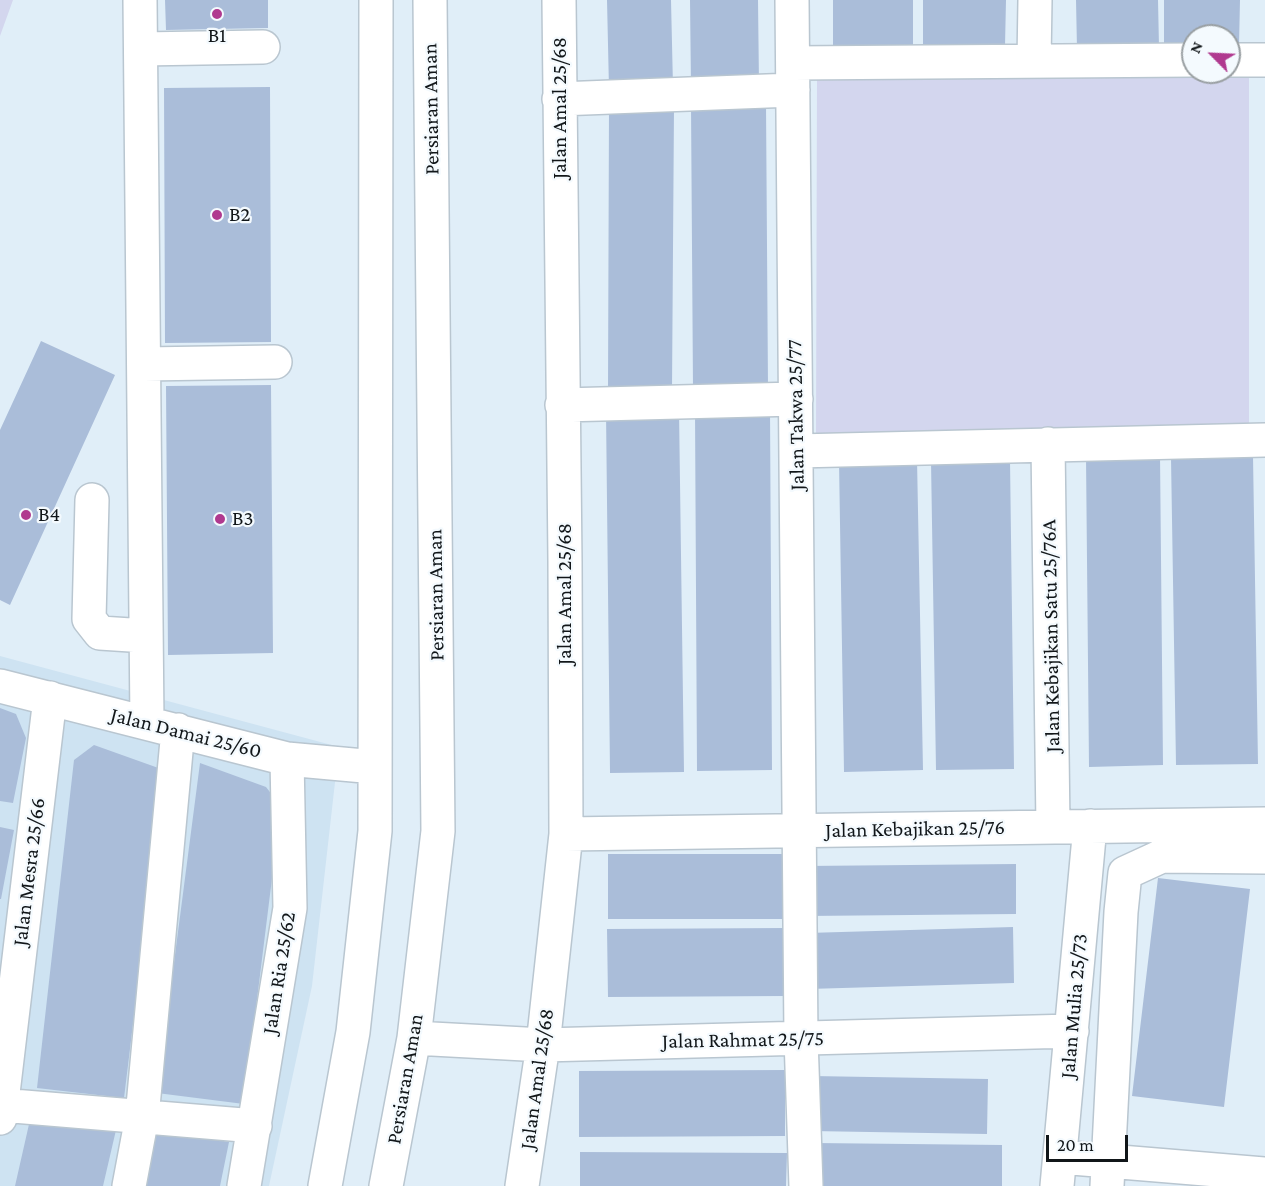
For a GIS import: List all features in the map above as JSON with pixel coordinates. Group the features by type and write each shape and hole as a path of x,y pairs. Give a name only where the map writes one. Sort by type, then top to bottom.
{"street":[{"path":"129,1186 142,1117 162,726 146,636 140,0"},
{"path":"325,1186 353,1032 375,831 376,0"},
{"name":"Persiaran Aman","path":"386,1186 414,1038 438,831 430,0"},
{"name":"Jalan Amal 25/68","path":"522,1186 543,1045 566,834 559,0"},
{"name":"Jalan Takwa 25/77","path":"792,0 801,1038 806,1186"},
{"path":"1034,62 1035,0"},
{"path":"141,48 263,47"},
{"path":"560,99 793,76 1034,62 1181,60"},
{"path":"1241,60 1265,60"},
{"path":"144,364 275,362"},
{"path":"562,405 796,399"},
{"path":"796,451 1265,440"},
{"name":"Jalan Kebajikan Satu 25/76A","path":"1048,444 1053,827"},
{"path":"92,500 89,620 100,633 146,636"},
{"name":"Jalan Damai 25/60","path":"0,686 287,759 375,767"},
{"name":"Jalan Mesra 25/66","path":"1,1109 9,966 50,698"},
{"name":"Jalan Ria 25/62","path":"244,1186 290,908 287,759"},
{"name":"Jalan Kebajikan 25/76","path":"566,834 1265,824"},
{"name":"Jalan Mulia 25/73","path":"1059,1172 1090,826"},
{"path":"1109,1174 1121,912 1125,873 1162,856 1265,857"},
{"name":"Jalan Rahmat 25/75","path":"414,1038 543,1045 1072,1031"},
{"path":"1,1109 255,1126"},
{"path":"1059,1172 1265,1174"}],"shaded area":[{"path":"0,0 13,0 0,36"},
{"path":"1241,75 1249,75 1249,427 816,436 817,80 1181,76 1181,84 1241,84"},
{"path":"0,656 339,747 312,986 269,1186 0,1186"}],"building":[{"name":"B1","path":"165,0 268,0 268,28 166,30"},
{"path":"607,0 671,0 673,87 609,89"},
{"path":"690,0 758,0 759,85 691,87"},
{"path":"833,0 913,0 913,45 833,45"},
{"path":"923,0 1006,0 1005,46 923,46"},
{"path":"1076,0 1158,0 1159,47 1077,49"},
{"path":"1164,0 1240,0 1239,24 1181,24 1181,46 1164,46"},
{"name":"B2","path":"270,87 271,342 165,343 164,88"},
{"path":"766,104 768,388 693,389 691,105"},
{"path":"609,107 674,107 672,389 608,389"},
{"name":"B4","path":"41,341 115,375 10,605 0,600 0,430"},
{"name":"B3","path":"271,385 273,653 168,655 166,386"},
{"path":"770,409 772,770 697,771 695,410"},
{"path":"679,410 684,772 610,773 606,411"},
{"path":"1160,455 1163,765 1089,767 1086,457"},
{"path":"1253,456 1258,764 1176,765 1171,458"},
{"path":"917,459 923,770 844,772 839,461"},
{"path":"1010,460 1014,769 936,770 931,461"},
{"path":"0,708 16,714 26,738 13,803 0,801"},
{"path":"94,745 164,770 124,1098 37,1088 74,760"},
{"path":"200,763 266,787 283,809 279,822 244,1104 157,1093"},
{"path":"0,827 14,830 1,899 0,899"},
{"path":"608,854 784,854 784,919 608,919"},
{"path":"1016,864 1016,914 805,916 805,866"},
{"path":"1158,878 1250,889 1224,1107 1132,1096"},
{"path":"1013,927 1014,983 808,989 807,933"},
{"path":"785,928 785,996 608,997 607,929"},
{"path":"785,1070 785,1136 579,1137 579,1071"},
{"path":"812,1076 988,1079 987,1134 811,1131"},
{"path":"32,1111 116,1130 103,1186 15,1186"},
{"path":"144,1126 229,1142 220,1186 132,1186"},
{"path":"814,1143 1002,1145 1002,1186 814,1186"},
{"path":"580,1152 787,1153 786,1186 580,1186"}],"place":[{"name":"B1","path":"217,14"},
{"name":"B2","path":"217,215"},
{"name":"B4","path":"26,515"},
{"name":"B3","path":"220,519"}]}
